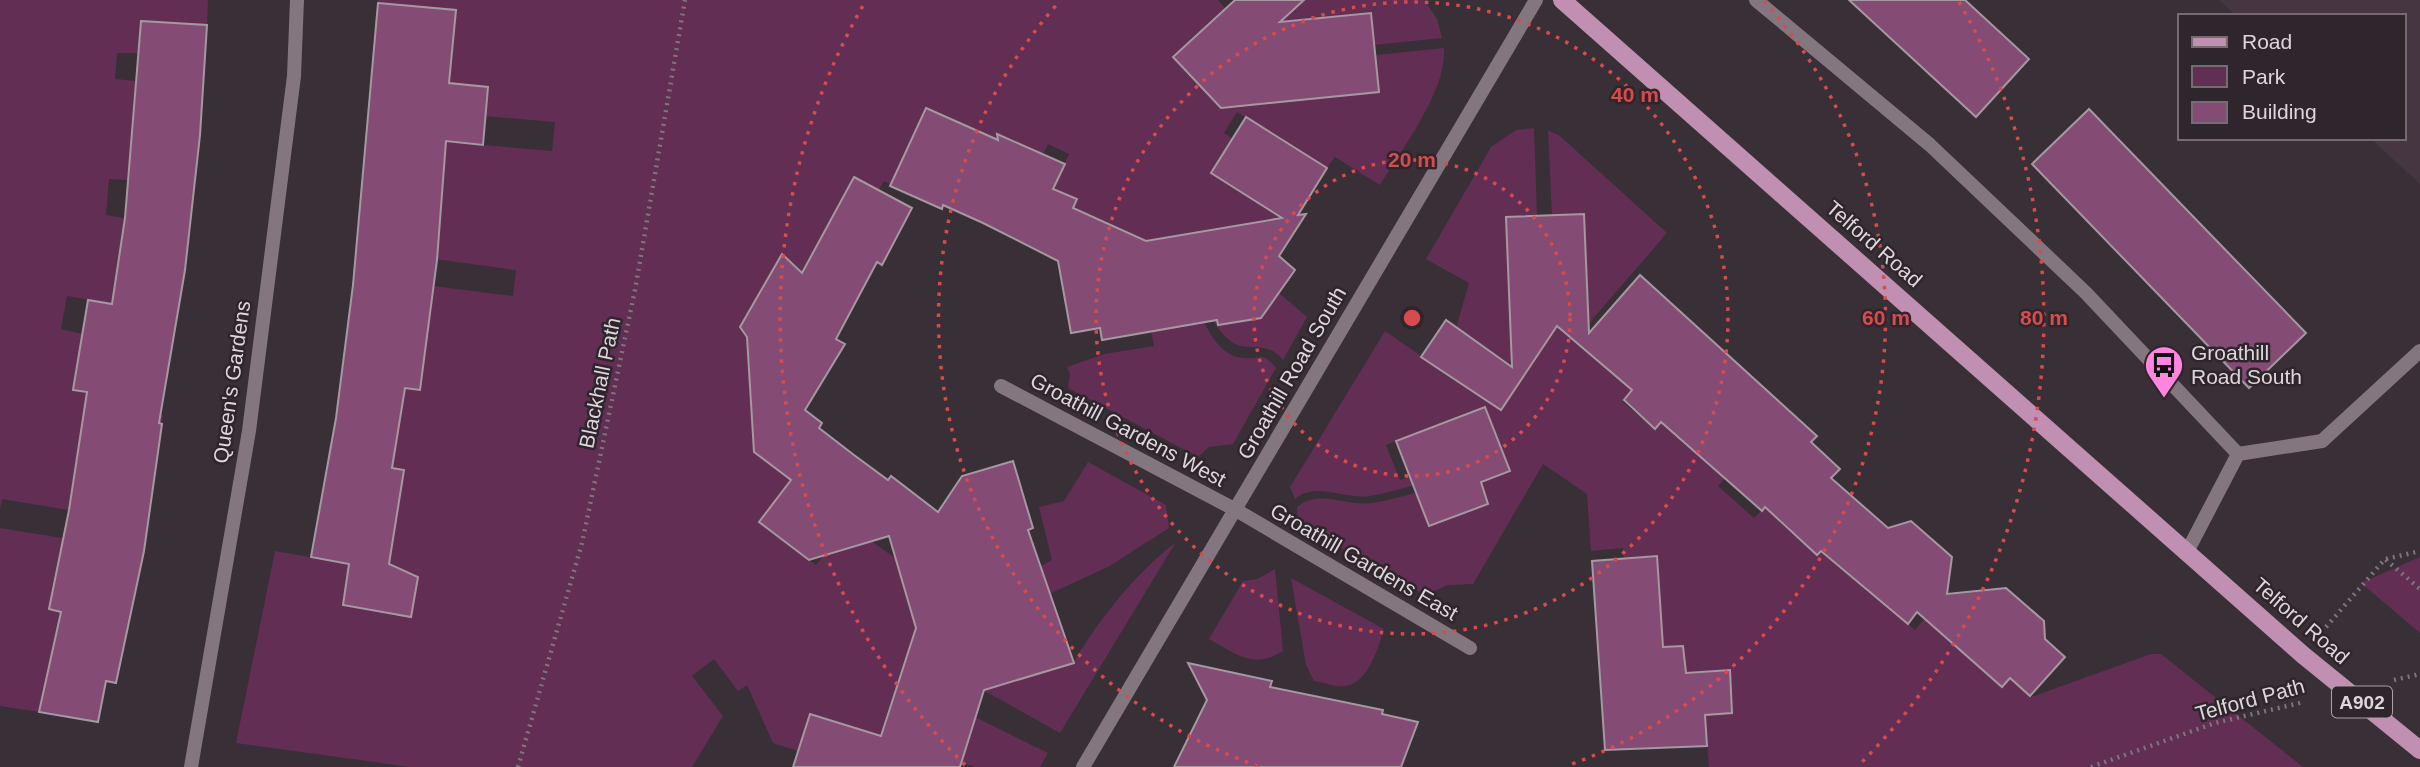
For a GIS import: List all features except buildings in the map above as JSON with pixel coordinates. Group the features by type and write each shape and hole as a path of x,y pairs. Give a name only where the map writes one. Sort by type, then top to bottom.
{"main road":[{"name":"Telford Road","path":"1562,0 2188,550 2303,655 2420,750"}],"street":[{"name":"Queen's Gardens","path":"191,767 249,431 294,76 297,0"},
{"name":"Groathill Road South","path":"1083,767 1536,0"},
{"path":"1756,0 1930,145 2086,293 2238,454"},
{"path":"2238,454 2322,441 2420,351"},
{"name":"Groathill Gardens West","path":"1001,386 1236,510"},
{"path":"2188,550 2238,454"},
{"name":"Groathill Gardens East","path":"1236,510 1471,648"}],"path":[{"name":"Blackhall Path","path":"518,767 582,543 635,290 685,0"},
{"path":"2303,655 2385,559 2420,551"},
{"path":"2385,559 2420,589"},
{"path":"2382,683 2420,674"},
{"name":"Telford Path","path":"2091,767 2215,723 2317,699"}],"shaded area":[{"path":"2219,0 2420,0 2420,184 2372,140 2406,140 2406,14 2234,14"}],"green space":[{"path":"0,0 208,0 207,25 141,21 139,53 117,53 115,79 137,81 157,132 200,135 200,148 130,152 127,180 109,179 106,215 124,218 120,257 186,264 182,288 117,276 112,304 67,296 61,329 83,334 74,390 155,404 153,413 163,415 162,424 94,414 147,523 2,499 0,509"},
{"path":"378,0 1218,0 1225,8 1174,57 1304,0 1424,0 1437,19 1442,38 1374,45 1371,13 1273,22 1379,92 1376,55 1444,48 1443,65 1431,100 1380,185 1335,157 1327,168 1237,112 1224,133 1233,139 1211,173 1297,228 1280,256 1252,234 1119,246 1099,220 1073,208 1032,180 1059,176 1069,154 1048,144 1043,154 997,135 1007,169 971,128 927,108 910,144 931,153 912,196 884,181 879,190 854,177 803,273 783,255 761,358 759,455 791,480 760,523 816,565 848,524 903,564 1073,663 1119,598 1176,542 1060,733 931,661 881,736 811,714 798,751 773,743 747,685 738,691 714,659 692,676 723,716 692,767 410,767 236,743 275,551 354,565 349,568 344,602 417,578 388,570 404,470 328,456 330,442 394,453 399,426 336,415 341,379 433,286 513,296 516,270 435,259 368,135 552,151 555,122 485,116 487,87 449,83 456,10 378,3"},
{"path":"1534,128 1537,216 1525,307 1588,304 1584,214 1552,215 1548,130 1560,136 1667,233 1585,328 1611,351 1601,363 1632,390 1623,402 1654,429 1661,422 1725,478 1718,486 1754,518 1765,507 1816,555 1822,550 1915,630 1927,616 2002,686 2010,678 2031,697 2151,654 2161,654 2303,767 1709,767 1705,715 1732,712 1730,670 1686,673 1683,646 1663,647 1657,556 1624,558 1623,548 1591,551 1587,494 1543,464 1473,584 1448,585 1425,595 1298,524 1297,507 1315,499 1363,504 1423,491 1420,503 1429,526 1488,504 1481,482 1510,470 1496,435 1466,446 1456,418 1386,445 1400,480 1416,474 1419,484 1370,496 1321,491 1303,494 1295,499 1290,487 1385,331 1500,410 1531,365 1516,354 1509,363 1456,328 1469,283 1426,259 1491,147 1516,130"},
{"path":"1279,293 1307,317 1283,360 1266,349 1241,346 1232,342 1213,320 1217,320 1219,325 1261,318"},
{"path":"1204,322 1215,340 1230,354 1243,358 1264,357 1276,368 1233,444 1209,447 1198,457 1068,388 1070,374 1067,367 1104,354 1154,346 1151,331"},
{"path":"1088,462 1166,505 1169,528 1108,567 1049,594 1039,567 1052,560 1039,507 1064,501"},
{"path":"0,528 143,551 141,564 75,549 68,581 55,579 49,609 61,612 39,712 0,706"},
{"path":"2420,557 2420,633 2361,583"},
{"path":"1275,569 1283,651 1273,657 1254,660 1209,639 1243,581 1257,579"},
{"path":"1291,578 1384,629 1367,671 1354,683 1334,686 1314,681 1306,665"},
{"path":"967,713 1048,753 1040,767 976,767 952,760 965,753 973,726"}],"place":[{"name":"Groathill Road South","path":"2164,399"}]}
